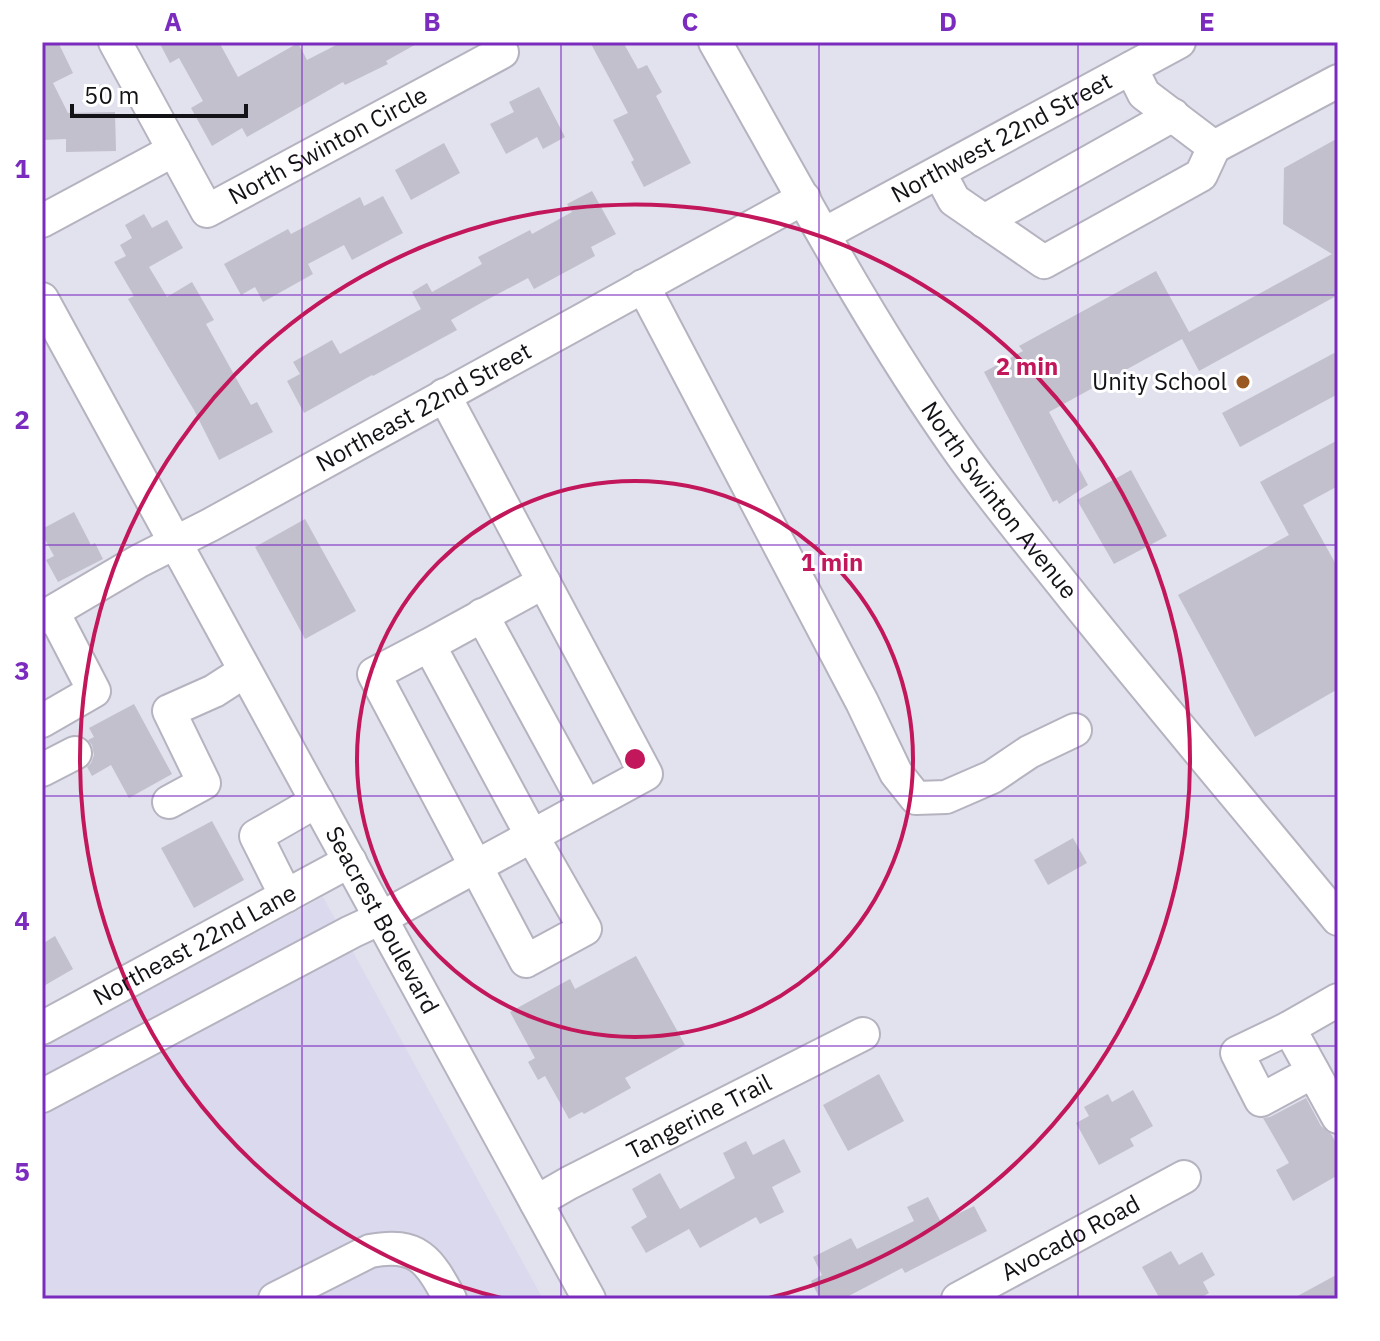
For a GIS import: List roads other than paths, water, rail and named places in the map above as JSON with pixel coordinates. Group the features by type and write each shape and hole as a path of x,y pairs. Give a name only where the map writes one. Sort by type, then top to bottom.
{"street":[{"path":"42,221 174,150 115,42"},
{"name":"North Swinton Circle","path":"174,150 207,211 502,52 497,42"},
{"name":"Northwest 22nd Street","path":"824,234 1139,57 1179,42"},
{"name":"North Swinton Avenue","path":"728,47 824,234 901,365 958,449 1144,685 1338,919"},
{"path":"1139,57 1144,94 1214,147"},
{"path":"939,172 954,200 1044,262 1201,175 1214,147 1338,81"},
{"path":"984,221 1173,115"},
{"name":"Northeast 22nd Street","path":"47,615 139,561 804,198"},
{"path":"643,286 862,702 896,773 916,798 946,797 992,777 1001,747 1037,730 1075,730"},
{"name":"Seacrest Boulevard","path":"42,299 589,1299"},
{"path":"42,1096 381,918 646,774 444,395"},
{"path":"429,645 585,929 526,961 374,674 544,582"},
{"path":"42,721 94,691 47,615"},
{"path":"482,615 586,806"},
{"path":"169,802 204,783 169,711 214,691 245,671"},
{"path":"42,770 75,753"},
{"path":"286,896 256,836 317,801"},
{"name":"Northeast 22nd Lane","path":"42,1028 350,861"},
{"path":"1313,1072 1261,1100 1237,1053 1338,1000"},
{"path":"1289,1028 1338,1117"},
{"name":"Tangerine Trail","path":"536,1202 583,1175 863,1034"},
{"name":"Avocado Road","path":"958,1299 1184,1177"},
{"path":"275,1299 370,1251 387,1248 404,1250 421,1257 434,1269 450,1299"}],"place":[{"name":"Unity School","path":"1243,382"}]}
